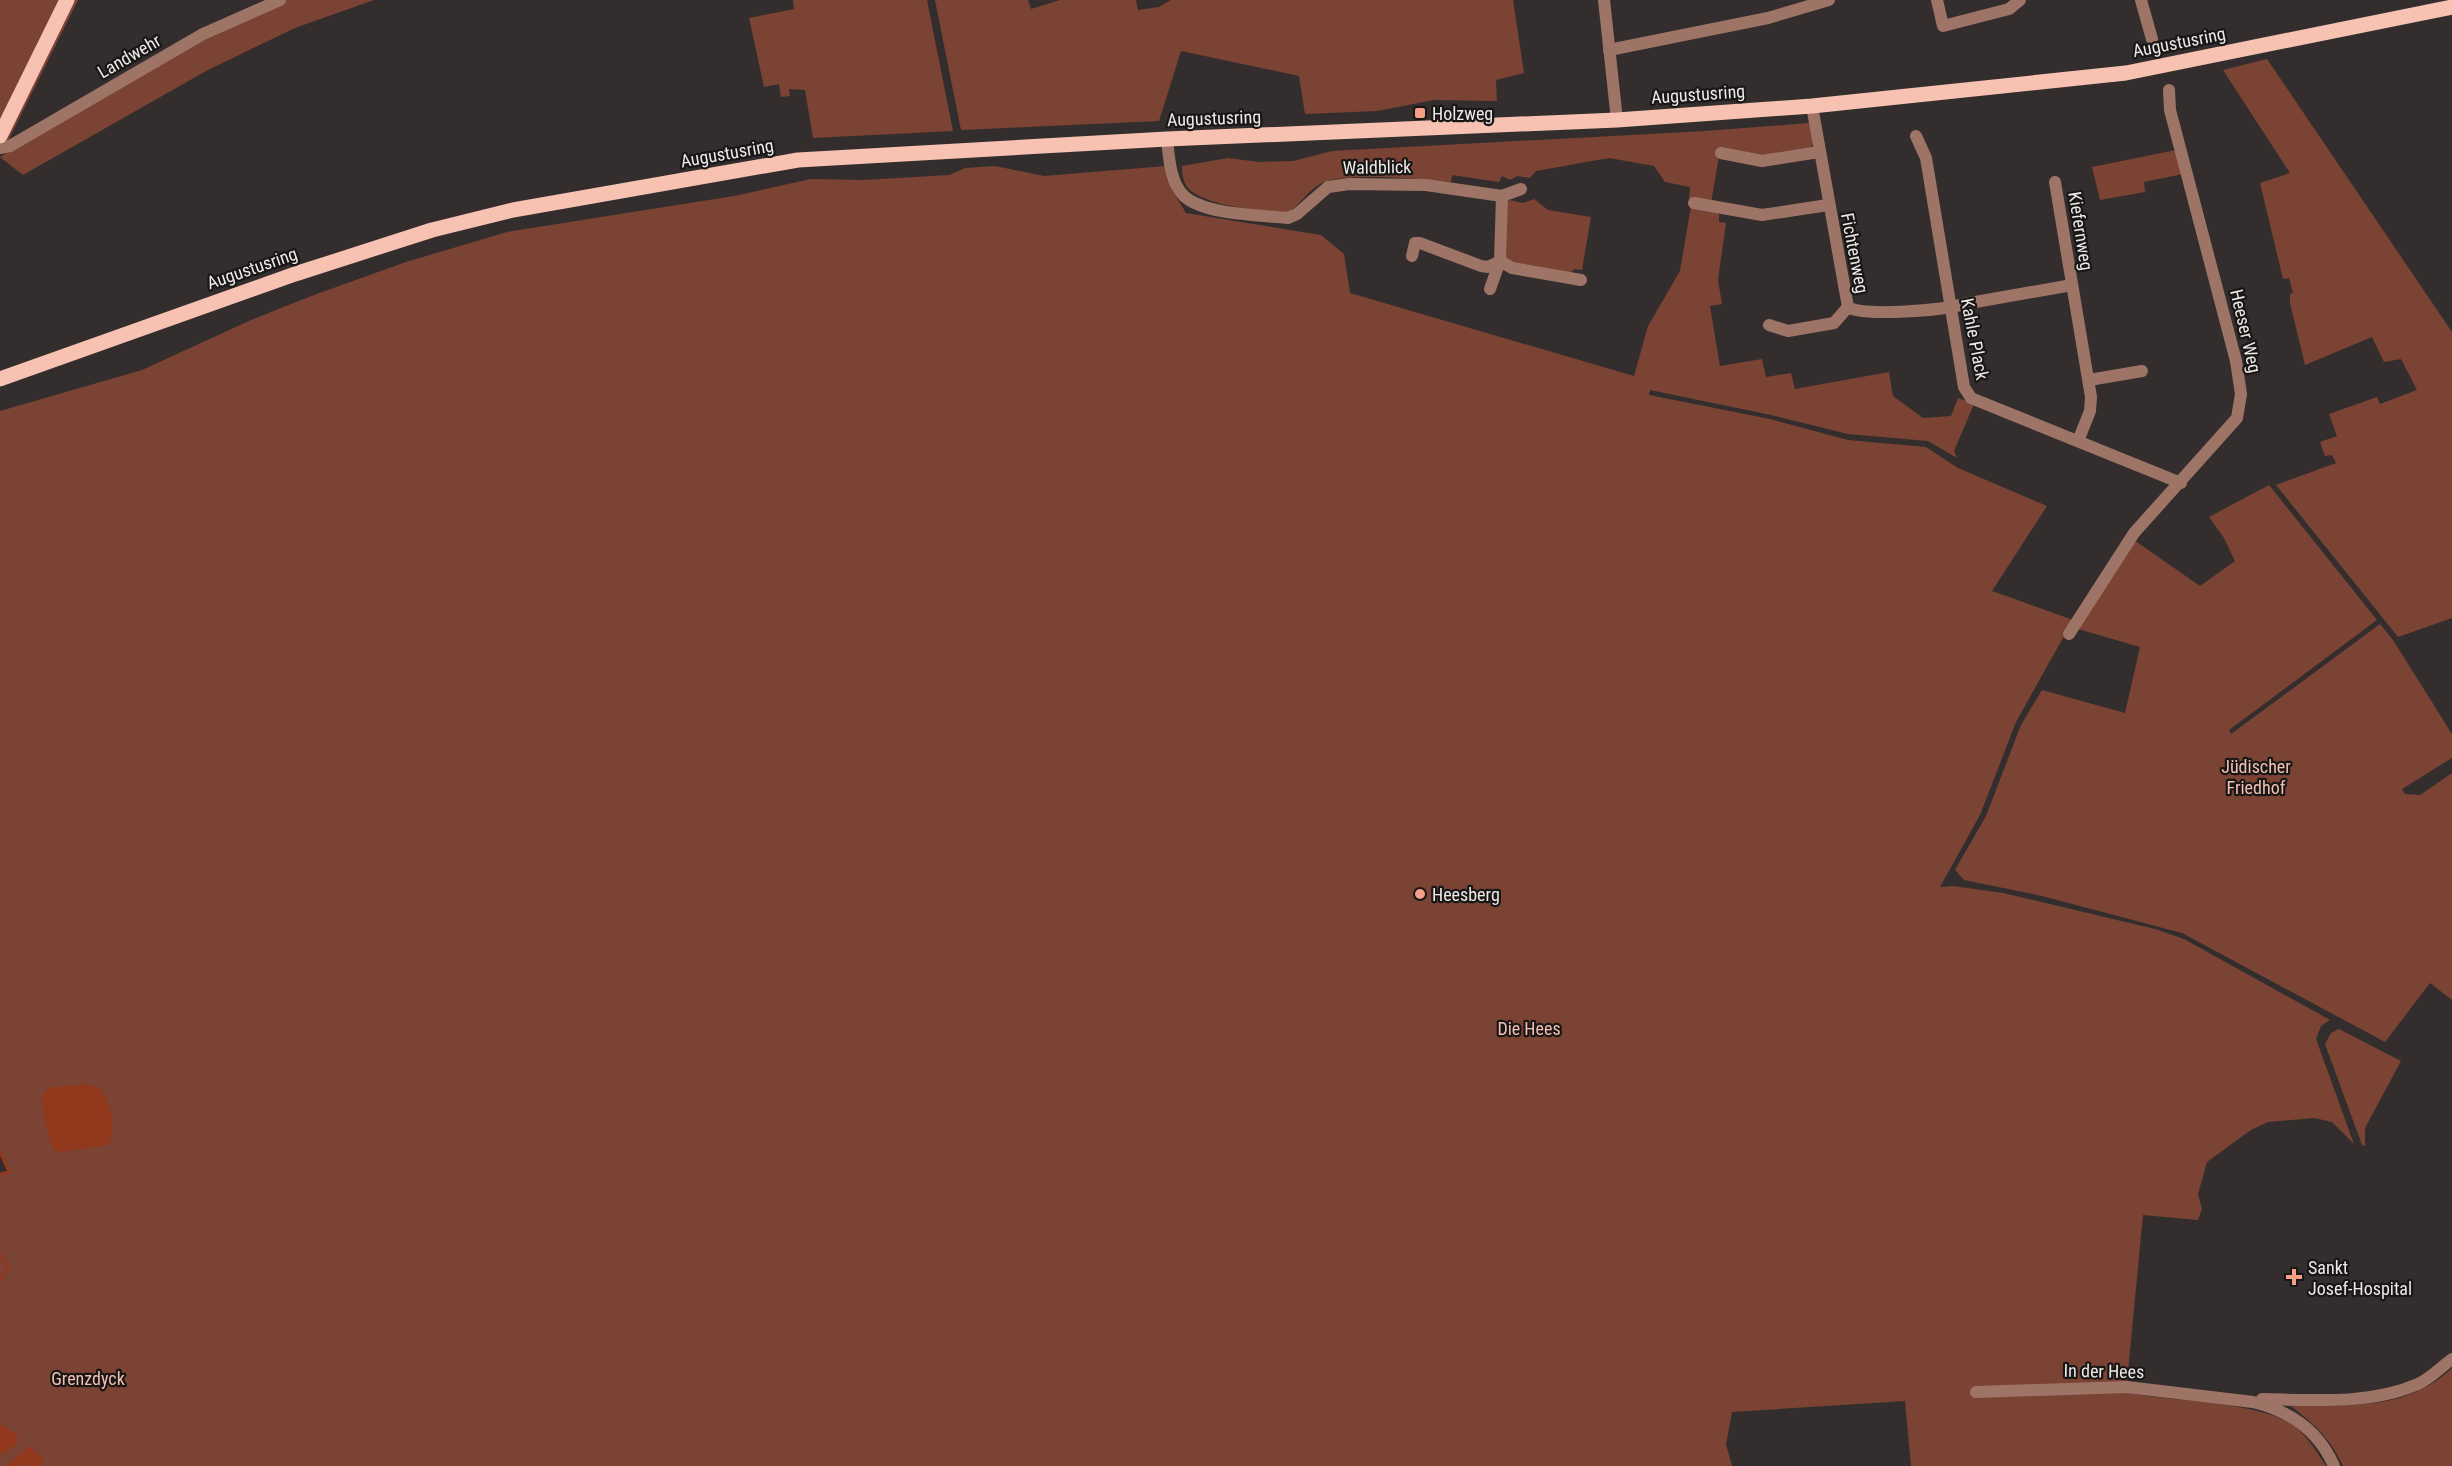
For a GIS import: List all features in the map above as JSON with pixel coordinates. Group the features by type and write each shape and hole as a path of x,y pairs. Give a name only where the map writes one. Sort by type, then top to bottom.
{"main road":[{"path":"0,136 67,0"},
{"name":"Augustusring","path":"0,379 295,274 432,231 513,210 798,160 1167,139 1617,120 1812,106 2126,73 2452,7"}],"street":[{"name":"Landwehr","path":"0,148 10,146 203,34 280,0"},
{"path":"1604,0 1617,120"},
{"path":"1610,50 1768,18 1829,0"},
{"path":"1937,0 1943,26 2009,9 2020,0"},
{"path":"2141,0 2152,39"},
{"name":"Heeser Weg","path":"2069,634 2134,533 2237,418 2241,394 2236,361 2170,110 2169,90"},
{"name":"Fichtenweg","path":"1812,106 1848,307"},
{"name":"Kahle Plack","path":"1916,136 1926,158 1964,387 1971,398 2181,483"},
{"name":"Waldblick","path":"1167,139 1175,183 1184,196 1203,207 1288,218 1297,214 1328,187 1349,184 1426,185 1502,196 1521,189"},
{"path":"1721,153 1762,161 1819,152"},
{"name":"Kiefernweg","path":"2055,182 2089,380 2090,411 2078,441"},
{"path":"1490,289 1500,261 1502,196"},
{"name":"Fichtenweg","path":"1694,203 1762,215 1828,205"},
{"path":"1412,256 1415,243 1420,243 1481,266 1488,267 1500,261"},
{"path":"1500,261 1512,268 1581,280"},
{"name":"Kiefernweg","path":"1950,309 1964,304 2072,285"},
{"name":"Fichtenweg","path":"1848,307 1864,311 1950,309"},
{"name":"Fichtenweg","path":"1769,325 1788,331 1834,323 1848,307"},
{"path":"2089,380 2142,371"},
{"name":"In der Hees","path":"1976,1392 2127,1387 2231,1398 2324,1400 2379,1396 2420,1383 2452,1359"},
{"name":"In der Hees","path":"2231,1398 2274,1407 2301,1422 2325,1446 2334,1466"}],"green space":[{"path":"0,0 62,0 0,127"},
{"path":"71,0 78,0 7,143 1,145"},
{"path":"286,0 374,0 295,28 206,71 23,175 0,157 208,35"},
{"path":"793,0 927,0 953,131 813,138 805,90 789,89 790,96 781,97 779,84 764,87 749,18 794,9"},
{"path":"935,0 1028,0 1031,9 1060,0 1136,0 1138,10 1159,7 1171,0 1513,0 1524,73 1496,80 1497,101 1434,100 1377,111 1305,114 1299,76 1181,51 1159,121 961,130"},
{"path":"2267,59 2452,332 2452,618 2398,637 2276,485 2336,463 2332,455 2325,456 2320,442 2337,436 2329,414 2377,397 2380,404 2417,390 2401,359 2384,362 2372,337 2305,365 2290,303 2290,294 2293,293 2289,278 2283,279 2260,183 2290,173 2223,70"},
{"path":"1809,123 1814,141 1811,148 1770,157 1720,150 1711,203 1689,199 1690,187 1665,182 1654,166 1609,158 1536,171 1530,178 1517,176 1510,180 1502,176 1499,182 1452,175 1451,182 1384,177 1331,180 1316,187 1289,212 1251,209 1207,199 1188,188 1182,172 1182,166 1228,158 1259,162 1293,161 1332,151 1705,131"},
{"path":"2176,150 2183,174 2144,182 2145,192 2100,200 2092,167"},
{"name":"Die Hees","path":"995,166 1044,176 1166,166 1172,190 1186,213 1321,235 1344,254 1350,293 1634,376 1648,326 1680,271 1691,206 1719,213 1719,222 1726,223 1718,280 1722,304 1710,306 1720,366 1762,359 1766,377 1791,373 1795,389 1889,372 1893,396 1923,418 1951,416 1958,398 1974,404 1954,451 1957,458 1928,441 1848,434 1771,415 1650,390 1649,395 1770,419 1848,440 1926,447 1958,468 2047,506 1992,591 2073,620 2016,722 1980,815 1940,887 1953,886 2003,893 2155,929 2184,939 2330,1020 2321,1026 2316,1039 2354,1144 2332,1122 2314,1118 2268,1122 2251,1130 2207,1162 2198,1194 2202,1209 2198,1220 2143,1215 2126,1392 2238,1407 2279,1418 2303,1434 2326,1466 1911,1466 1905,1401 1732,1412 1726,1444 1732,1466 0,1466 0,1174 8,1172 0,1154 0,411 142,370 251,320 314,295 406,262 507,232 734,196 811,179 863,180 949,175 965,168"},
{"path":"1534,199 1548,210 1591,217 1582,270 1574,269 1570,274 1514,264 1506,260 1506,203 1509,200 1523,203"},
{"name":"Jüdischer Friedhof","path":"2269,485 2377,620 2229,730 2231,734 2380,624 2393,640 2452,734 2452,758 2402,789 2405,794 2420,795 2452,773 2452,1000 2430,983 2385,1042 2182,933 2042,896 1964,880 1955,870 1986,816 2021,725 2042,690 2125,713 2140,647 2078,629 2134,540 2200,586 2235,561 2224,538 2209,517"},
{"path":"2339,1029 2401,1061 2365,1128 2365,1146 2362,1145 2325,1044 2331,1033"},
{"path":"2452,1368 2452,1466 2343,1466 2321,1433 2291,1406 2376,1403 2417,1392 2435,1382"}],"shaded area":[{"path":"85,1084 101,1088 107,1102 112,1123 109,1145 60,1152 53,1149 45,1124 42,1096 48,1088"},
{"path":"0,1425 7,1427 18,1437 16,1445 0,1455"},
{"path":"29,1446 43,1458 40,1466 6,1466"}],"waterway":[{"path":"0,1152 9,1172 0,1174"},
{"path":"0,1254 8,1268 0,1280"}],"place":[{"name":"Holzweg","path":"1420,113"},
{"name":"Heesberg","path":"1420,894"},
{"name":"Sankt Josef-Hospital","path":"2294,1277"}],"park label":[{"name":"Grenzdyck","path":"88,1378"}]}
